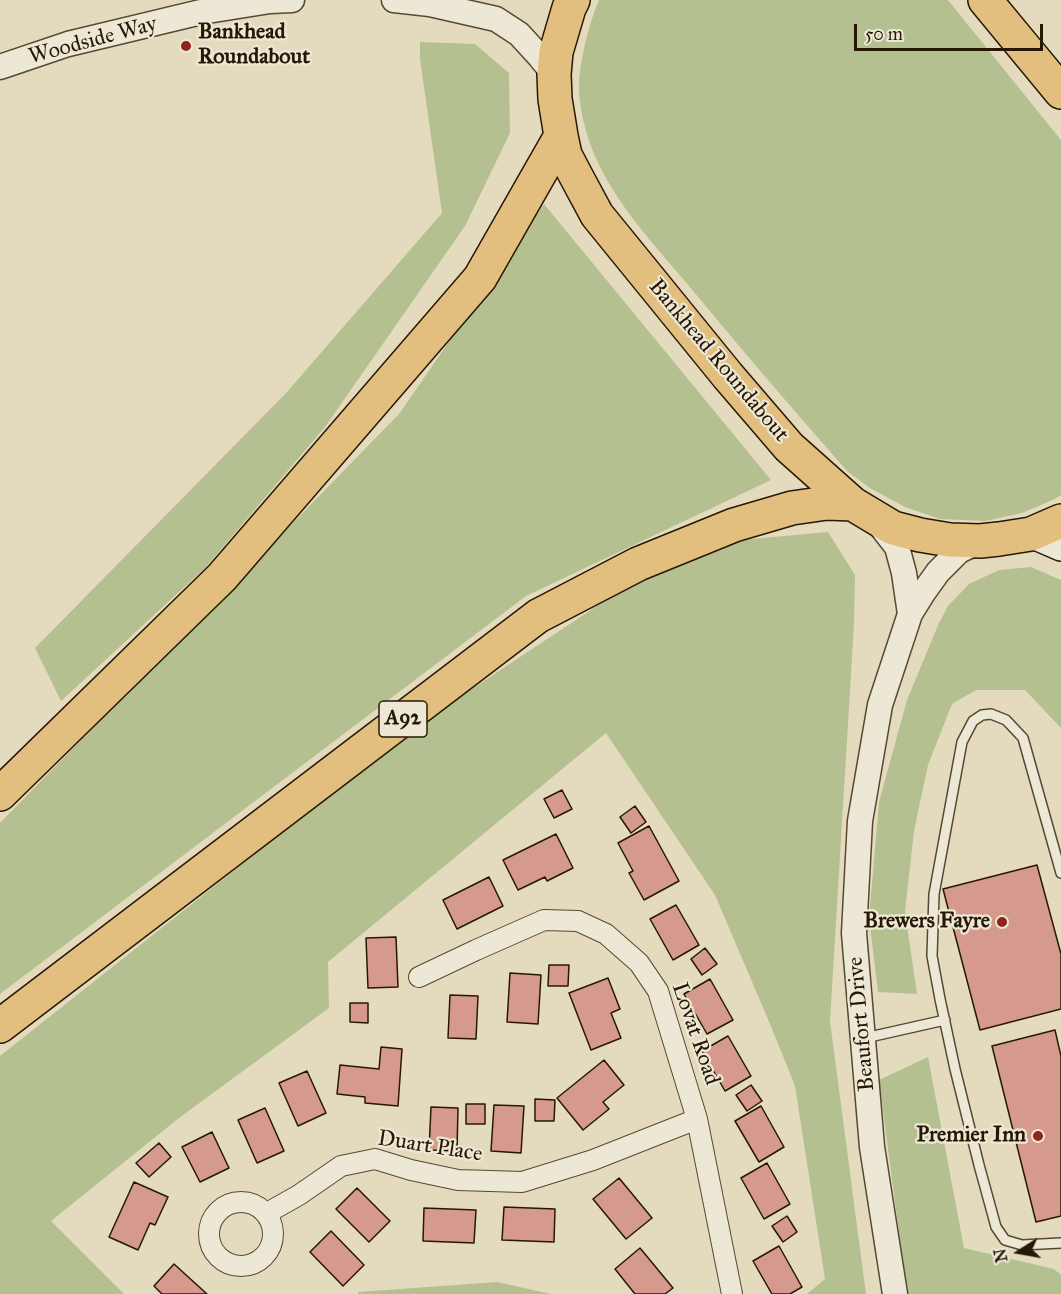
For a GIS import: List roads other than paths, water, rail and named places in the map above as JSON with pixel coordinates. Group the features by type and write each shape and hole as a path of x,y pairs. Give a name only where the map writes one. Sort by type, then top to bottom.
{"highway":[{"name":"Bankhead Roundabout","path":"573,0 568,8 556,52 554,74 555,99 565,154 597,215 789,447 863,510 893,528 920,536 980,541 1031,534 1061,521"},
{"path":"985,0 1061,92"},
{"path":"0,794 222,577 480,278 561,136"},
{"name":"A92","path":"0,1026 538,616 638,564 734,525 792,508 826,504 863,510"}],"main road":[{"path":"1031,534 1061,547"}],"street":[{"name":"Woodside Way","path":"0,67 68,44 201,12 270,1 292,0"},
{"path":"395,0 430,4 496,19 519,34 554,74"},
{"name":"Beaufort Drive","path":"863,510 897,547 904,573 910,614"},
{"name":"Beaufort Drive","path":"895,1294 872,1147 854,933 860,821 880,705 910,614 923,592 959,551 980,541"},
{"name":"Lovat Road","path":"419,977 544,920 578,921 606,934 639,963 658,991 698,1119 732,1294"},
{"name":"Duart Place","path":"267,1213 341,1166 375,1159 411,1170 458,1180 522,1182 593,1160 698,1119"}],"lane":[{"path":"1061,873 1023,738 1006,720 991,714 982,715 973,721 962,742 934,894 932,956 955,1069 996,1227 1005,1240 1022,1245 1061,1244"},
{"path":"863,1039 945,1020"}],"place":[{"name":"Bankhead Roundabout","path":"186,46"},
{"name":"Brewers Fayre","path":"1002,922"},
{"name":"Premier Inn","path":"1038,1136"}]}
